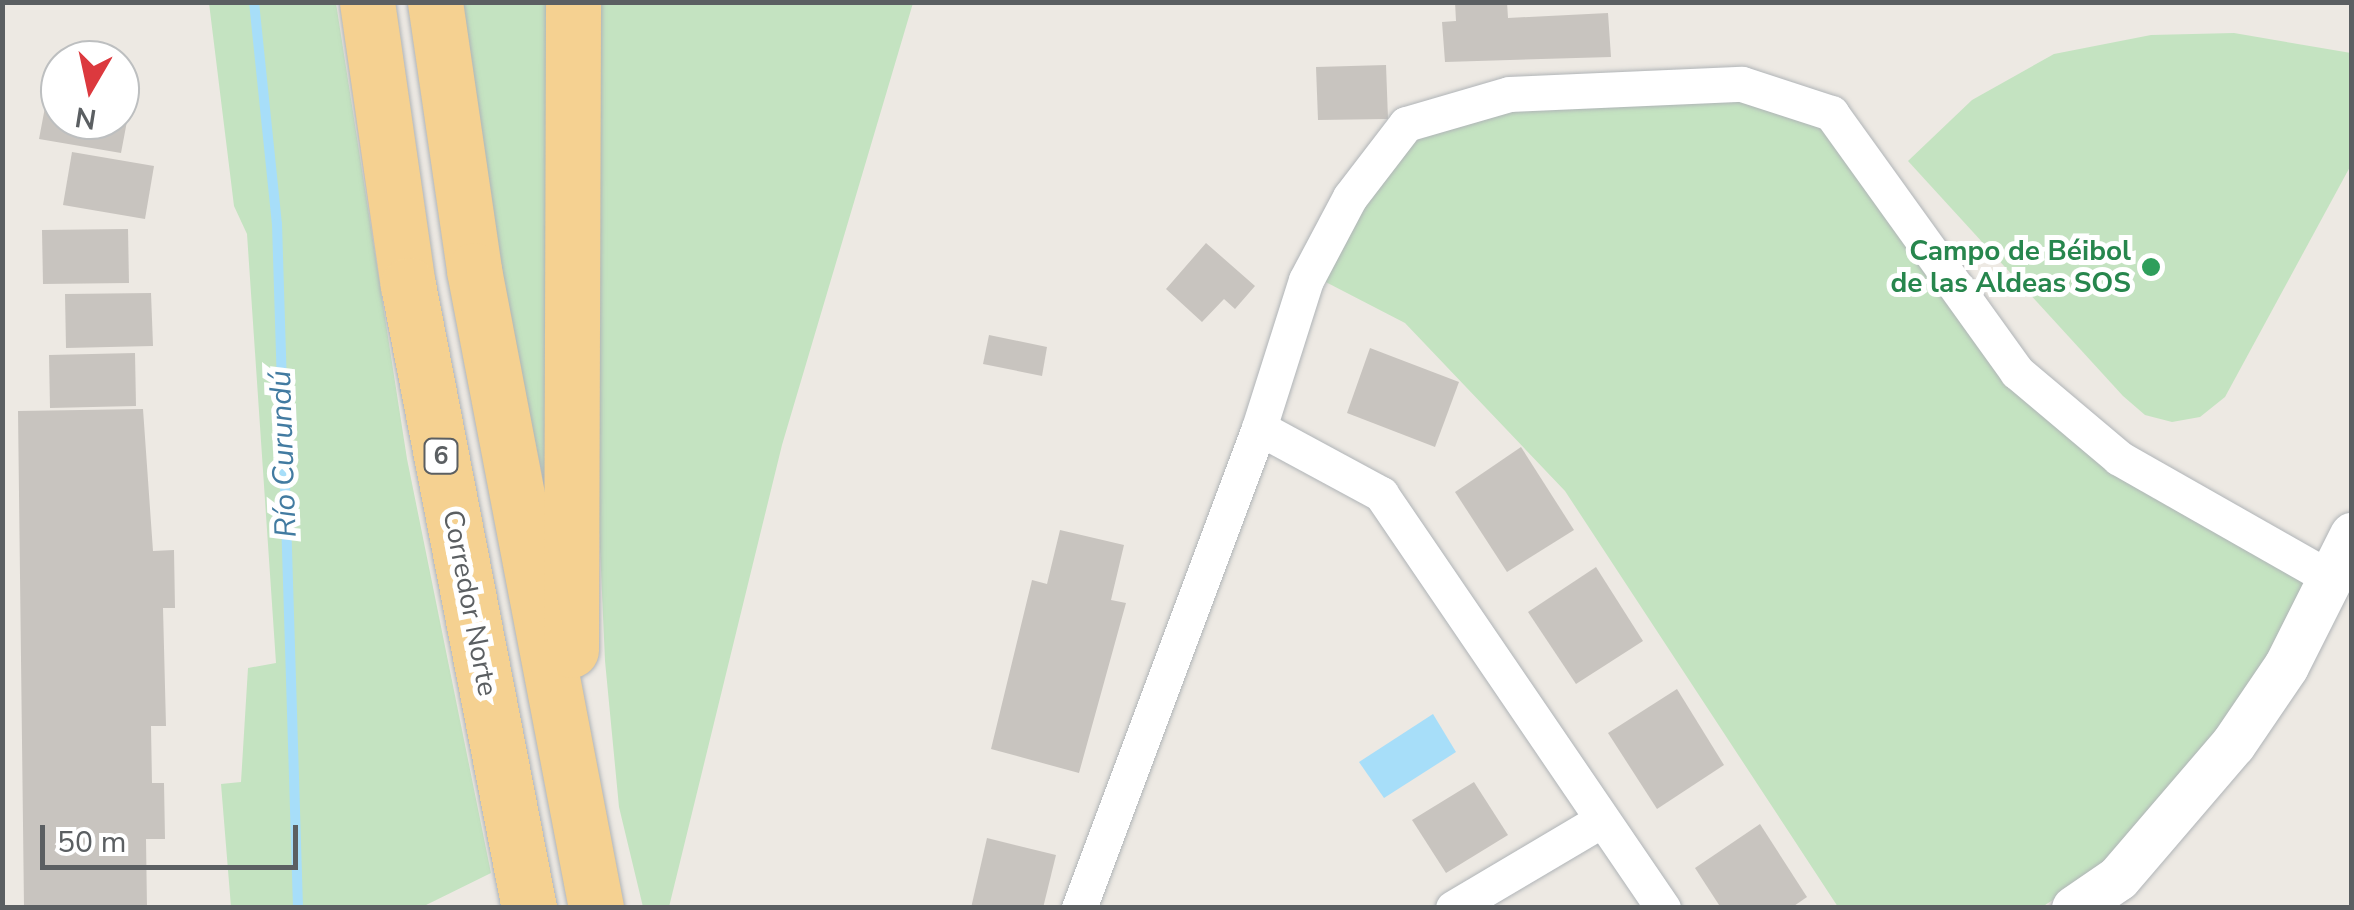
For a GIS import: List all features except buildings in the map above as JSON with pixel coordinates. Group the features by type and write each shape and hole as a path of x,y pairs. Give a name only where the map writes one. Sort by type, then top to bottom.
{"highway":[{"name":"Corredor Norte","path":"367,2 408,285 529,908"},
{"path":"435,2 474,270 596,908"},
{"path":"570,778 574,2"}],"street":[{"path":"1079,908 1260,428 1306,280 1350,197 1406,124 1509,94 1742,84 1830,112 2017,372 2119,458 2330,578"},
{"path":"1260,428 1381,494 1664,908"},
{"path":"2074,908 2118,878 2182,810 2286,666 2352,535"},
{"path":"1452,908 1602,820"}],"green space":[{"path":"209,3 336,3 407,459 491,873 422,907 231,907 221,784 241,782 248,668 276,663 247,234 234,206"},
{"path":"459,3 560,3 545,488 503,290"},
{"path":"593,3 913,3 782,445 669,907 643,907 619,807 605,661 592,367"},
{"name":"Campo de Béibol de las Aldeas SOS","path":"2234,33 2351,53 2351,165 2225,397 2200,417 2172,422 2145,415 2123,396 1908,161 1972,100 2054,54 2151,35"},
{"path":"1741,94 1824,120 2007,378 2316,581 2274,661 2108,864 2042,907 1838,907 1565,491 1405,323 1316,277 1411,131 1509,103"}],"water":[{"path":"1433,714 1456,752 1384,798 1359,762"}],"waterway":[{"name":"Río Curundú","path":"254,2 277,224 298,908"}],"place":[{"name":"Campo de Béibol de las Aldeas SOS","path":"2151,267"}]}
